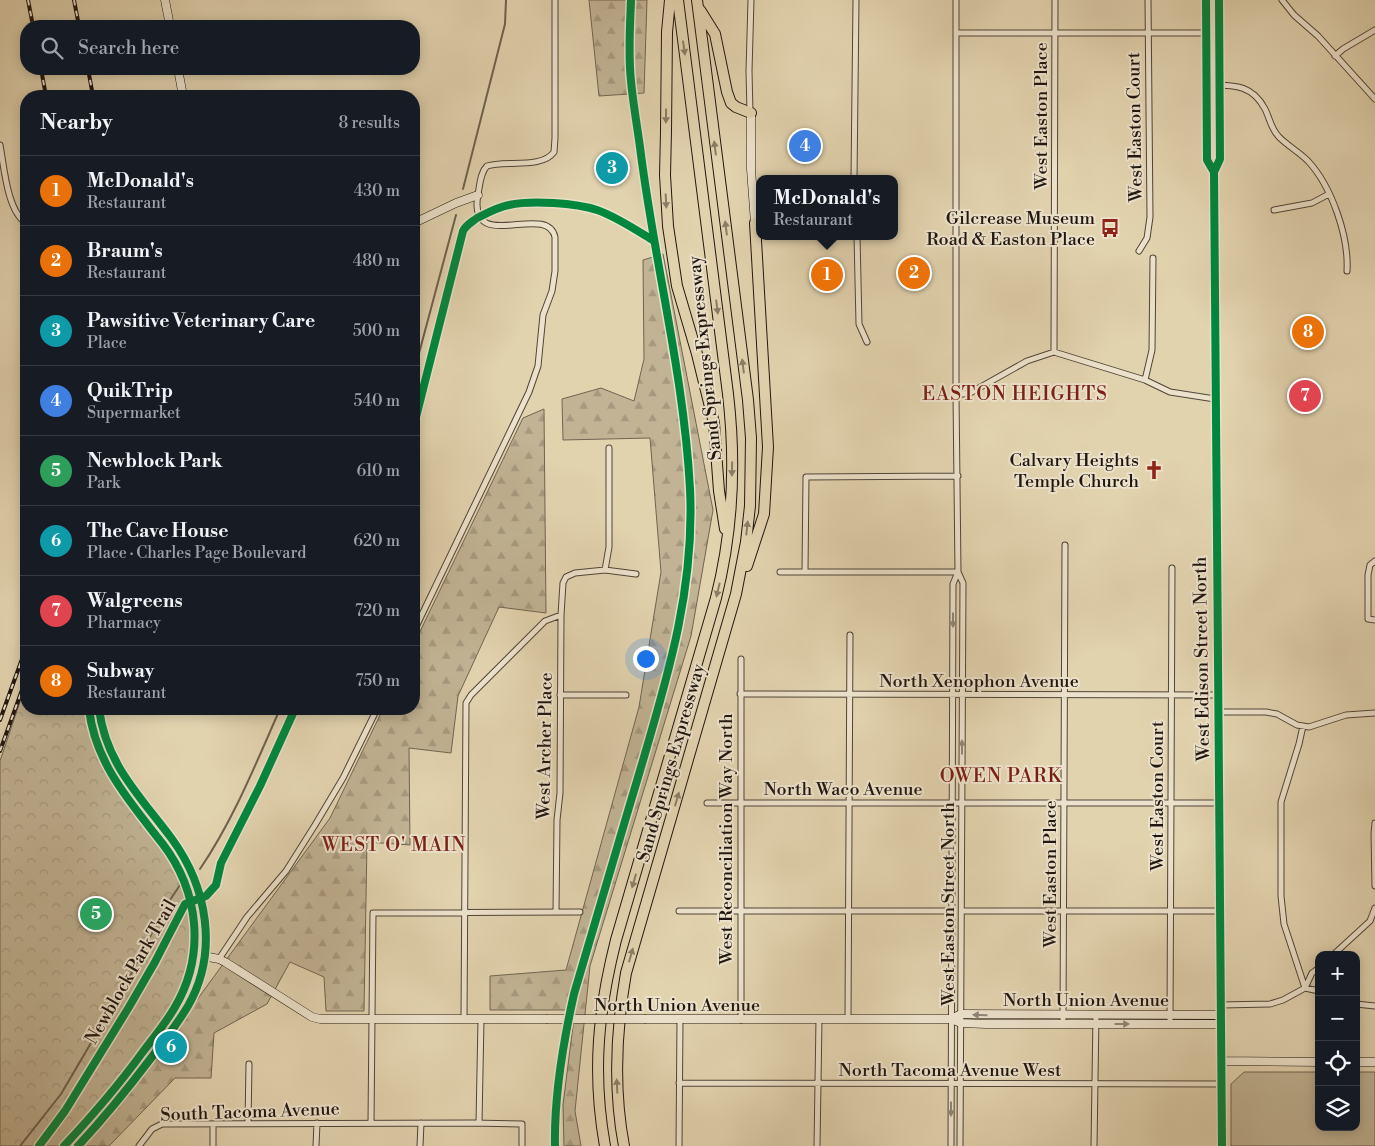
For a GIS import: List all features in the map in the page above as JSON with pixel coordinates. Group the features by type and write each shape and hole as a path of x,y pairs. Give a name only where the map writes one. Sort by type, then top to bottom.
{"highway":[{"path":"670,0 667,32 666,140 668,226 677,286 698,354 714,423 719,492 727,542"},
{"name":"Sand Springs Expressway","path":"605,1146 599,1099 599,1036 603,1000 609,970 720,585 732,492 731,425 678,0"},
{"path":"697,2 715,34 731,103 750,113"},
{"name":"Sand Springs Expressway","path":"626,1146 622,1134 617,1090 616,1058 621,1002 626,973 733,610 746,542 750,506 751,466 748,400 697,2"},
{"path":"733,610 764,514 768,470 767,410 757,240"},
{"path":"597,1146 599,1099"}],"main road":[{"path":"165,0 169,20"},
{"name":"West Edison Street North","path":"1212,0 1222,1146"},
{"path":"179,75 182,90"},
{"path":"750,113 751,169 756,228"},
{"path":"420,220 478,195"},
{"path":"70,1146 113,1099 175,1016 188,992 200,941 200,917 191,881 175,852 125,788 109,762 100,738 95,715"},
{"path":"198,955 219,959"},
{"name":"North Union Avenue","path":"219,959 312,1017 323,1020 1096,1019 1171,1014 1221,1014"},
{"name":"North Union Avenue","path":"1096,1019 1170,1024 1221,1024"},
{"path":"1222,1061 1315,1062"},
{"path":"1360,1062 1375,1062"}],"street":[{"path":"420,618 534,381 540,355 544,315 552,291 554,276 555,237 552,229 537,224 488,224 483,222 476,206 482,174 488,166 543,160 554,152 556,0"},
{"path":"750,113 751,0"},
{"path":"854,175 856,0"},
{"name":"West Easton Street North","path":"951,1146 953,584 958,572 956,0"},
{"name":"West Easton Place","path":"1054,352 1055,0"},
{"name":"West Easton Court","path":"1139,251 1147,238 1150,217 1148,0"},
{"path":"1282,0 1294,15 1318,36 1375,99"},
{"path":"1335,56 1343,49 1375,30"},
{"path":"956,33 1212,33"},
{"path":"1213,85 1237,86 1244,88 1254,95 1265,109 1274,131 1309,162 1322,180 1343,231 1348,259 1346,272"},
{"path":"0,145 10,198 20,219"},
{"path":"1274,210 1312,203 1329,194"},
{"path":"857,240 859,324 867,342"},
{"path":"1145,380 1152,350 1153,258"},
{"path":"956,395 970,394 1027,361 1054,352 1145,380 1170,392 1215,399"},
{"path":"609,448 609,547 605,570 636,574"},
{"path":"805,572 806,477 958,476"},
{"name":"West Easton Place","path":"1063,1019 1065,545"},
{"path":"1375,561 1370,565 1368,575 1368,619 1375,620"},
{"name":"West Easton Court","path":"1170,1024 1172,568"},
{"name":"West Archer Place","path":"556,912 557,815 560,793 562,588 564,580 572,574 605,570"},
{"path":"780,572 958,572"},
{"name":"West Easton Street North","path":"958,572 963,583 962,1084 960,1146"},
{"path":"464,1019 466,703 470,695 545,621 561,615"},
{"path":"848,1019 850,695 848,686 850,635"},
{"name":"West Reconciliation Way North","path":"741,659 741,1020"},
{"name":"North Xenophon Avenue","path":"740,694 1217,695"},
{"path":"560,695 626,695"},
{"path":"1218,712 1266,712 1277,714 1296,725 1303,726 1316,725 1346,715 1375,713"},
{"path":"219,959 247,917 286,871 344,778 374,715"},
{"path":"1303,726 1281,802 1281,887 1284,924 1305,988"},
{"name":"North Waco Avenue","path":"707,803 1218,803"},
{"path":"1375,823 1375,886"},
{"path":"952,900 962,900"},
{"path":"1337,951 1370,921 1375,908"},
{"path":"678,911 952,911"},
{"path":"962,911 1220,911"},
{"path":"371,1123 373,913 580,912"},
{"path":"952,920 962,920"},
{"path":"1221,1005 1270,1004 1283,1000 1305,988 1312,973 1315,971"},
{"path":"1305,988 1315,990"},
{"path":"1360,1004 1375,1006"},
{"path":"479,1123 481,1019"},
{"path":"817,1146 819,1019"},
{"path":"1094,1146 1096,1019"},
{"path":"679,1146 680,1020"},
{"path":"248,1124 249,1064"},
{"name":"North Tacoma Avenue West","path":"679,1084 1222,1084"},
{"path":"316,1146 317,1123"},
{"path":"420,1146 421,1123"},
{"name":"South Tacoma Avenue","path":"139,1146 152,1129 158,1125 479,1123 522,1124 522,1146"},
{"path":"213,1146 214,1124"}],"green space":[{"path":"589,0 647,0 644,93 599,96"},
{"path":"663,254 713,510 691,636 590,966 575,1111 581,1146 564,1146 563,1105 575,1010 490,1010 490,976 566,970 639,707 661,572 650,438 563,440 562,399 601,388 634,401 644,359 643,260"},
{"path":"544,409 546,613 499,607 458,696 451,753 409,748 410,845 367,842 364,1011 326,1011 324,977 290,962 267,1004 214,1033 211,1078 175,1078 109,1146 81,1146 116,1109 139,1079 330,818 380,715 420,715 420,632 523,418"},
{"path":"20,702 20,715 88,715 91,731 106,768 175,866 189,900 192,918 192,954 182,990 173,1007 111,1089 61,1146 0,1146 0,761"},
{"path":"1244,1072 1315,1072 1315,1131 1360,1131 1360,1072 1375,1072 1375,1146 1231,1146 1231,1084"}],"waterway":[{"path":"463,189 505,24 506,0"},
{"path":"420,350 456,215"},
{"path":"200,869 234,811 277,715"},
{"path":"20,1146 61,1094 128,980 164,909 182,882"}],"railway":[{"path":"28,0 32,20"},
{"path":"74,0 78,20"},
{"path":"42,75 45,90"},
{"path":"89,75 92,90"},
{"path":"0,720 20,665"},
{"path":"0,751 20,696"}],"cycle path":[{"path":"555,1146 560,1069 574,994 669,669 677,634 688,563 690,489 687,446 682,403 646,190 633,98 630,71 631,0"},
{"path":"1206,0 1207,160 1214,172"},
{"path":"1219,0 1220,159 1214,172 1222,1146"},
{"path":"420,401 463,231 477,218 501,207 518,203 566,204 597,210 626,224 654,241"},
{"path":"64,1146 114,1089 175,1007 185,987 191,966 194,944 191,902 184,881 162,843 126,797 106,764 98,747 90,715"},
{"path":"78,1146 131,1084 164,1042 188,1006 198,985 204,964 206,942 205,920 194,878 172,839 126,778 117,763 103,729 100,715"},
{"name":"Newblock Park Trail","path":"39,1146 65,1111 129,1007 185,904 206,896 216,885 221,863 260,786 292,715"}],"place":[{"name":"QuikTrip","path":"805,146"},
{"name":"Pawsitive Veterinary Care","path":"612,168"},
{"name":"Gilcrease Museum Road & Easton Place","path":"1110,228"},
{"name":"Braum's","path":"914,273"},
{"name":"McDonald's","path":"827,275"},
{"name":"Subway","path":"1308,332"},
{"name":"Walgreens","path":"1305,396"},
{"name":"Calvary Heights Temple Church","path":"1154,470"},
{"name":"Newblock Park","path":"96,914"},
{"name":"The Cave House","path":"171,1047"}],"district":[{"name":"EASTON HEIGHTS","path":"1015,394"},
{"name":"OWEN PARK","path":"1001,776"},
{"name":"WEST O' MAIN","path":"394,845"}]}
